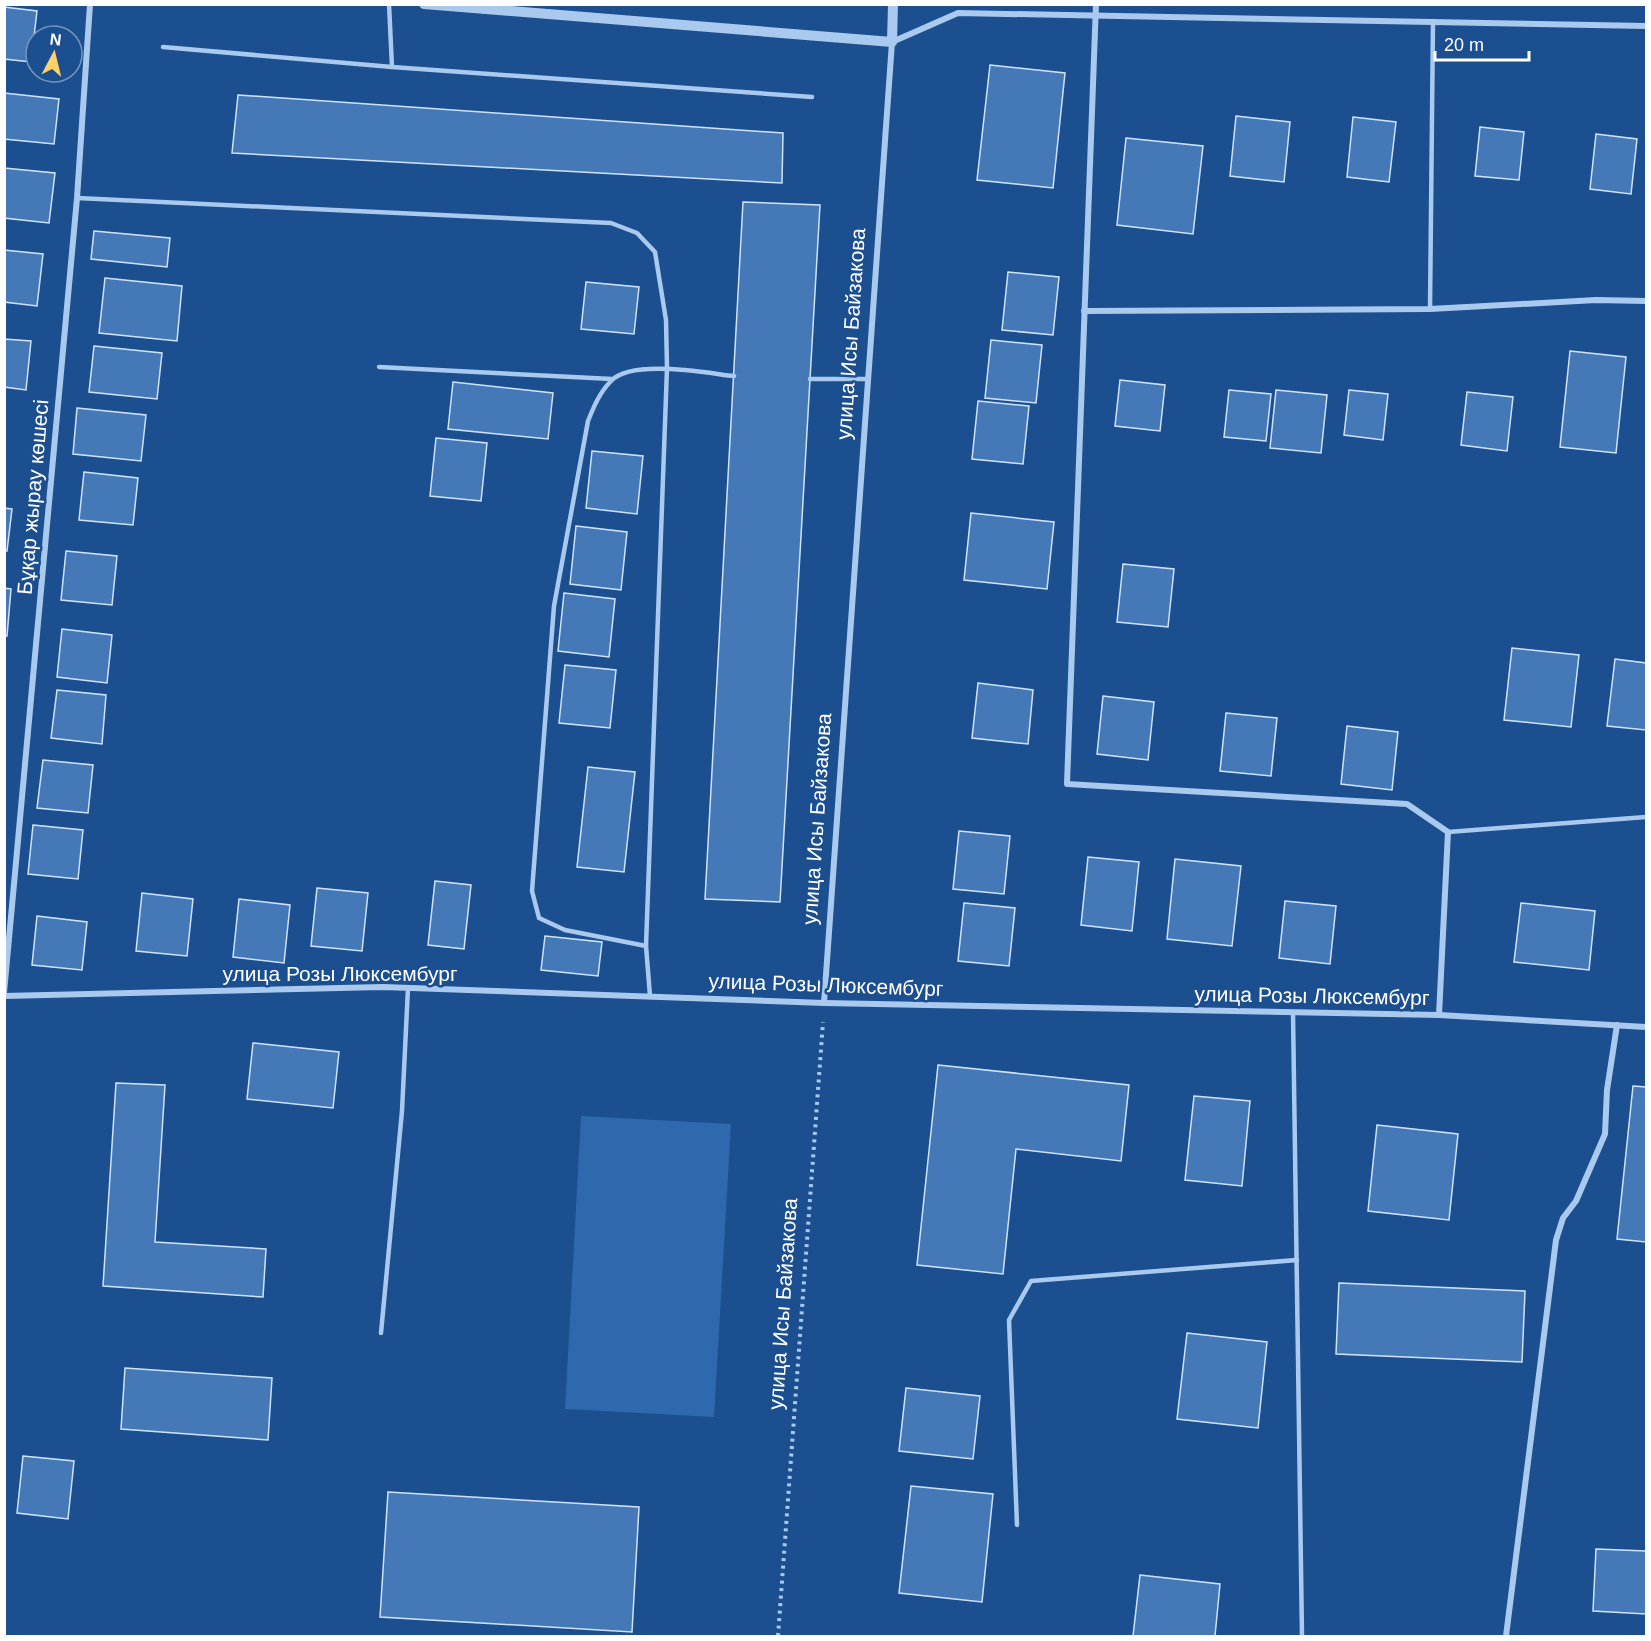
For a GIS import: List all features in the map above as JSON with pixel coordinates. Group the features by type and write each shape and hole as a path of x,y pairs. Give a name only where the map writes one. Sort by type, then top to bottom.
{"street":[{"name":"Бұқар жырау көшесі","path":"4,994 77,198 90,4"},
{"path":"424,4 892,42 958,13 1647,27"},
{"name":"улица Исы Байзакова","path":"824,1003 893,4"},
{"path":"1095,4 1067,784 1407,804 1448,832 1439,1015"},
{"path":"1084,311 1430,309 1596,300 1647,301"},
{"name":"улица Розы Люксембург","path":"4,994 408,988 824,1003 1439,1015 1647,1027"},
{"path":"1506,1636 1556,1240 1563,1218 1576,1201 1605,1134 1607,1090 1617,1025"}],"lane":[{"path":"389,4 392,67"},
{"path":"1430,309 1433,21"},
{"path":"163,47 392,67 813,97"},
{"path":"77,198 611,223 637,233 655,252 666,320 667,368 646,946 650,996"},
{"path":"380,367 612,379 639,370 667,368 734,376"},
{"path":"612,379 596,400 588,421 554,606 532,891 539,918 565,930 646,946"},
{"path":"810,379 868,379"},
{"path":"1448,832 1647,817"},
{"path":"381,1333 402,1111 408,988"},
{"path":"1293,1013 1302,1636"},
{"path":"1017,1525 1009,1320 1030,1281 1296,1260"}],"path":[{"name":"улица Исы Байзакова","path":"778,1636 824,1003"}],"shaded area":[{"path":"581,1116 731,1124 714,1417 565,1409"}],"building":[{"path":"4,7 37,11 35,24 24,24 24,61 4,59"},
{"path":"990,65 1065,73 1053,188 977,180"},
{"path":"4,93 59,99 54,144 4,139"},
{"path":"238,95 783,133 782,183 232,153"},
{"path":"1236,116 1290,122 1284,182 1230,176"},
{"path":"1353,117 1396,122 1389,182 1347,177"},
{"path":"1480,127 1524,132 1519,180 1475,176"},
{"path":"1596,134 1637,139 1631,194 1590,189"},
{"path":"1126,138 1203,146 1193,234 1117,225"},
{"path":"4,168 55,173 49,223 4,218"},
{"path":"743,202 820,205 780,902 705,899"},
{"path":"94,231 170,238 167,267 91,259"},
{"path":"4,250 43,254 37,306 4,302"},
{"path":"1008,272 1059,277 1053,335 1002,330"},
{"path":"105,278 182,286 177,341 99,333"},
{"path":"586,282 639,287 634,334 581,329"},
{"path":"4,339 31,341 26,390 4,387"},
{"path":"991,340 1042,345 1036,403 985,398"},
{"path":"94,346 162,353 157,399 89,392"},
{"path":"1570,351 1626,357 1616,453 1560,447"},
{"path":"1120,380 1165,385 1160,431 1115,426"},
{"path":"453,382 553,393 548,439 448,429"},
{"path":"1229,390 1271,394 1266,441 1224,437"},
{"path":"1276,390 1327,395 1321,453 1270,448"},
{"path":"1349,390 1388,394 1383,440 1344,435"},
{"path":"1467,392 1513,397 1507,451 1461,445"},
{"path":"978,401 1029,406 1023,464 972,459"},
{"path":"77,408 146,415 141,461 73,454"},
{"path":"436,438 487,443 481,501 430,496"},
{"path":"592,451 643,456 637,514 586,508"},
{"path":"84,472 138,478 133,525 79,520"},
{"path":"4,508 12,509 7,551 4,551"},
{"path":"971,513 1054,522 1047,589 964,580"},
{"path":"576,526 627,532 621,590 570,584"},
{"path":"66,551 117,556 112,605 61,600"},
{"path":"1123,564 1174,569 1168,627 1117,622"},
{"path":"4,588 11,589 7,636 4,636"},
{"path":"564,593 615,599 609,657 558,651"},
{"path":"62,629 112,635 107,683 57,677"},
{"path":"1512,648 1579,655 1571,727 1504,720"},
{"path":"1615,659 1646,663 1646,730 1607,726"},
{"path":"565,665 616,670 610,728 559,723"},
{"path":"978,683 1033,690 1028,744 972,738"},
{"path":"57,690 106,695 102,744 51,738"},
{"path":"1103,696 1154,702 1148,760 1097,754"},
{"path":"1226,713 1277,718 1271,776 1220,771"},
{"path":"1347,726 1398,732 1392,790 1341,784"},
{"path":"43,760 93,765 88,813 37,808"},
{"path":"588,767 635,772 624,872 577,867"},
{"path":"33,825 83,830 78,879 28,874"},
{"path":"959,831 1010,836 1004,894 953,889"},
{"path":"1088,857 1139,862 1132,931 1081,925"},
{"path":"1175,859 1241,866 1232,946 1167,939"},
{"path":"435,881 471,885 464,949 428,945"},
{"path":"317,888 368,893 362,951 311,946"},
{"path":"142,893 193,899 187,956 136,951"},
{"path":"239,899 290,905 284,963 233,957"},
{"path":"1285,901 1336,906 1330,964 1279,958"},
{"path":"964,903 1015,908 1009,966 958,961"},
{"path":"1521,903 1595,911 1589,970 1514,962"},
{"path":"37,916 87,922 82,970 32,965"},
{"path":"545,936 602,942 598,976 541,970"},
{"path":"253,1043 339,1052 333,1108 247,1099"},
{"path":"938,1065 1129,1085 1121,1161 1016,1149 1003,1274 917,1265"},
{"path":"116,1083 165,1085 155,1242 266,1249 263,1297 103,1286"},
{"path":"1633,1086 1646,1087 1646,1242 1617,1239"},
{"path":"1194,1096 1250,1101 1242,1186 1185,1180"},
{"path":"1377,1125 1458,1134 1449,1220 1368,1211"},
{"path":"1339,1283 1525,1291 1522,1362 1336,1354"},
{"path":"1187,1333 1267,1342 1258,1428 1177,1419"},
{"path":"125,1368 272,1378 268,1440 121,1429"},
{"path":"906,1388 980,1396 973,1459 899,1451"},
{"path":"23,1456 74,1461 68,1519 17,1513"},
{"path":"911,1486 993,1494 982,1602 899,1593"},
{"path":"388,1492 639,1507 632,1632 380,1617"},
{"path":"1596,1549 1646,1551 1646,1614 1593,1611"},
{"path":"1140,1575 1220,1584 1215,1636 1133,1636"}]}
